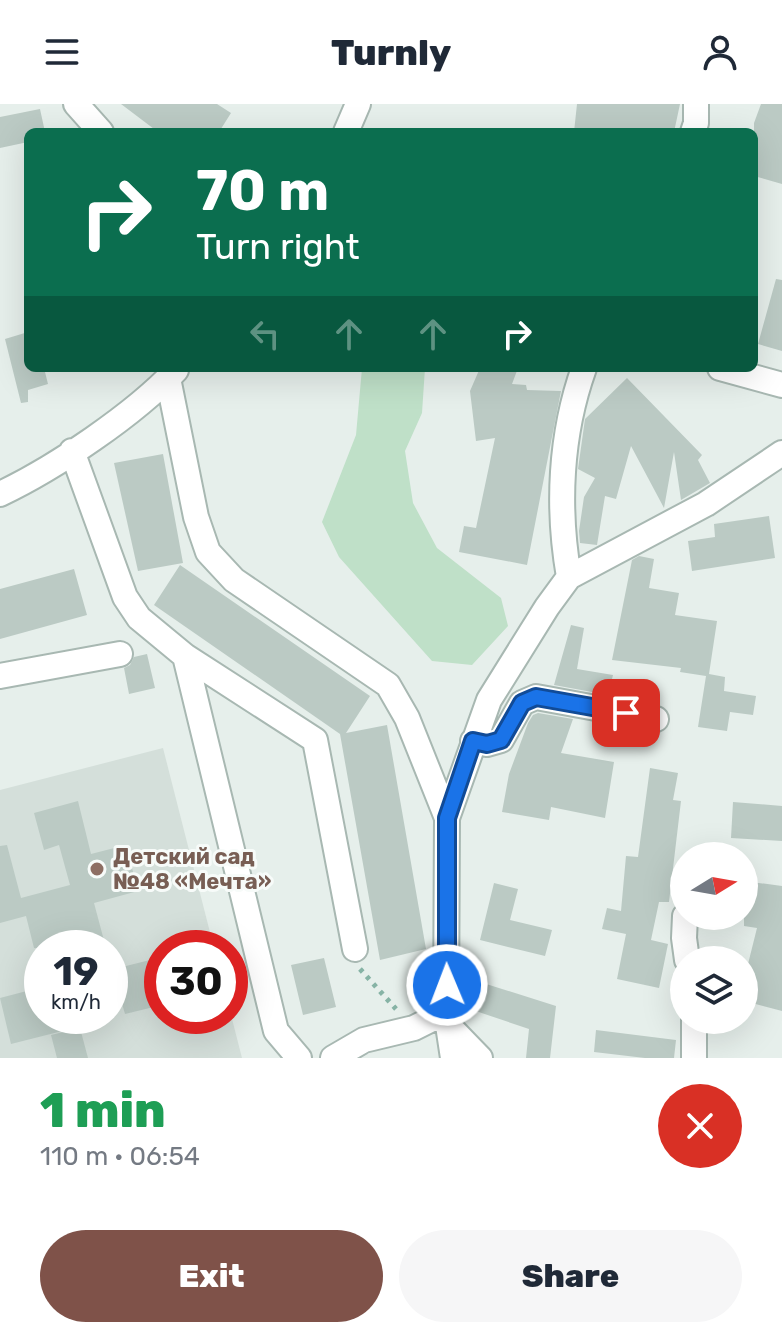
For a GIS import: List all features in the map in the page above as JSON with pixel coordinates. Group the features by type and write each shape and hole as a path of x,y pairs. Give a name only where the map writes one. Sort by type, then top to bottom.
{"street":[{"path":"76,104 97,128"},
{"path":"348,128 358,104"},
{"path":"694,128 696,104"},
{"path":"569,577 563,545 560,494 573,398 583,372"},
{"path":"735,372 782,385"},
{"path":"0,494 72,451 133,408 173,373"},
{"path":"173,373 196,517 208,552 234,580 388,685 407,718 447,818"},
{"path":"72,451 125,597 139,618 185,656 315,740 355,949"},
{"path":"453,1058 448,1019 447,818 489,700 569,577 706,504 782,453"},
{"path":"0,676 120,654"},
{"path":"185,656 276,1031 299,1058"},
{"path":"473,741 487,744 501,740 522,703 536,697 656,719"},
{"path":"333,1058 364,1040 448,1019"},
{"path":"448,1019 480,1058"},
{"path":"694,1034 694,1058"}],"path":[{"path":"355,949 360,969 414,1028"}],"shaded area":[{"name":"Детский сад №48 «Мечта»","path":"163,748 209,930 144,930 144,1034 236,1034 242,1058 0,1058 0,790"}],"green space":[{"path":"362,372 425,372 422,413 405,451 413,503 437,548 501,598 508,626 472,665 432,661 339,557 322,522 356,435"}],"building":[{"path":"121,104 217,104 231,113 222,128 153,128"},
{"path":"577,104 680,104 675,128 574,128"},
{"path":"761,104 782,104 782,184 758,177 758,128 754,128"},
{"path":"40,109 44,128 24,128 24,143 0,148 0,117"},
{"path":"776,279 782,280 782,351 758,344"},
{"path":"24,333 24,372 45,372 48,384 28,390 28,402 21,403 5,339"},
{"path":"478,372 516,372 512,384 526,385 527,390 561,391 527,565 459,552 464,526 476,528 495,438 476,441 470,391"},
{"path":"627,378 702,455 698,460 710,483 681,500 674,452 664,508 631,446 616,499 605,496 597,545 580,543 584,497 595,478 578,469 585,419"},
{"path":"163,454 183,563 138,571 114,463"},
{"path":"769,516 775,558 692,571 688,541 715,537 714,524"},
{"path":"639,556 654,559 649,588 679,593 675,615 717,621 709,674 725,677 724,691 756,696 753,715 730,712 727,731 698,727 706,676 680,672 681,668 612,660 632,560"},
{"path":"180,565 370,696 346,733 387,725 426,949 380,960 340,734 154,605"},
{"path":"74,569 87,615 0,639 0,589"},
{"path":"571,625 584,628 577,669 613,675 608,695 554,685"},
{"path":"147,654 155,688 129,694 124,668 130,665 134,657"},
{"path":"538,713 573,719 561,753 614,762 605,818 551,807 549,820 502,812 509,774 528,723"},
{"path":"650,768 678,773 673,800 681,801 676,842 670,842 669,902 659,902 651,940 668,944 659,988 617,979 626,934 602,929 607,908 621,911 626,856 638,857"},
{"path":"78,801 91,854 126,845 138,891 94,903 101,930 30,930 26,916 0,923 0,846 7,845 21,898 70,885 59,845 44,850 34,813"},
{"path":"733,802 782,806 782,841 731,838"},
{"path":"494,883 518,889 510,920 552,930 545,956 480,940"},
{"path":"758,883 782,886 782,1011 758,1005 758,946 752,946 758,930"},
{"path":"324,958 336,1007 303,1015 291,965"},
{"path":"144,962 144,1009 128,1013 128,966"},
{"path":"464,977 556,1006 550,1058 526,1058 529,1029 461,1006"},
{"path":"24,992 24,1034 51,1034 11,1044 0,998"},
{"path":"596,1030 676,1040 674,1058 594,1052"},
{"path":"82,1034 88,1058 57,1058 51,1035"}],"place":[{"name":"Детский сад №48 «Мечта»","path":"97,869"}],"route":[{"path":"447,985 447,818 473,741 487,744 501,740 522,703 536,697 626,713"}]}
